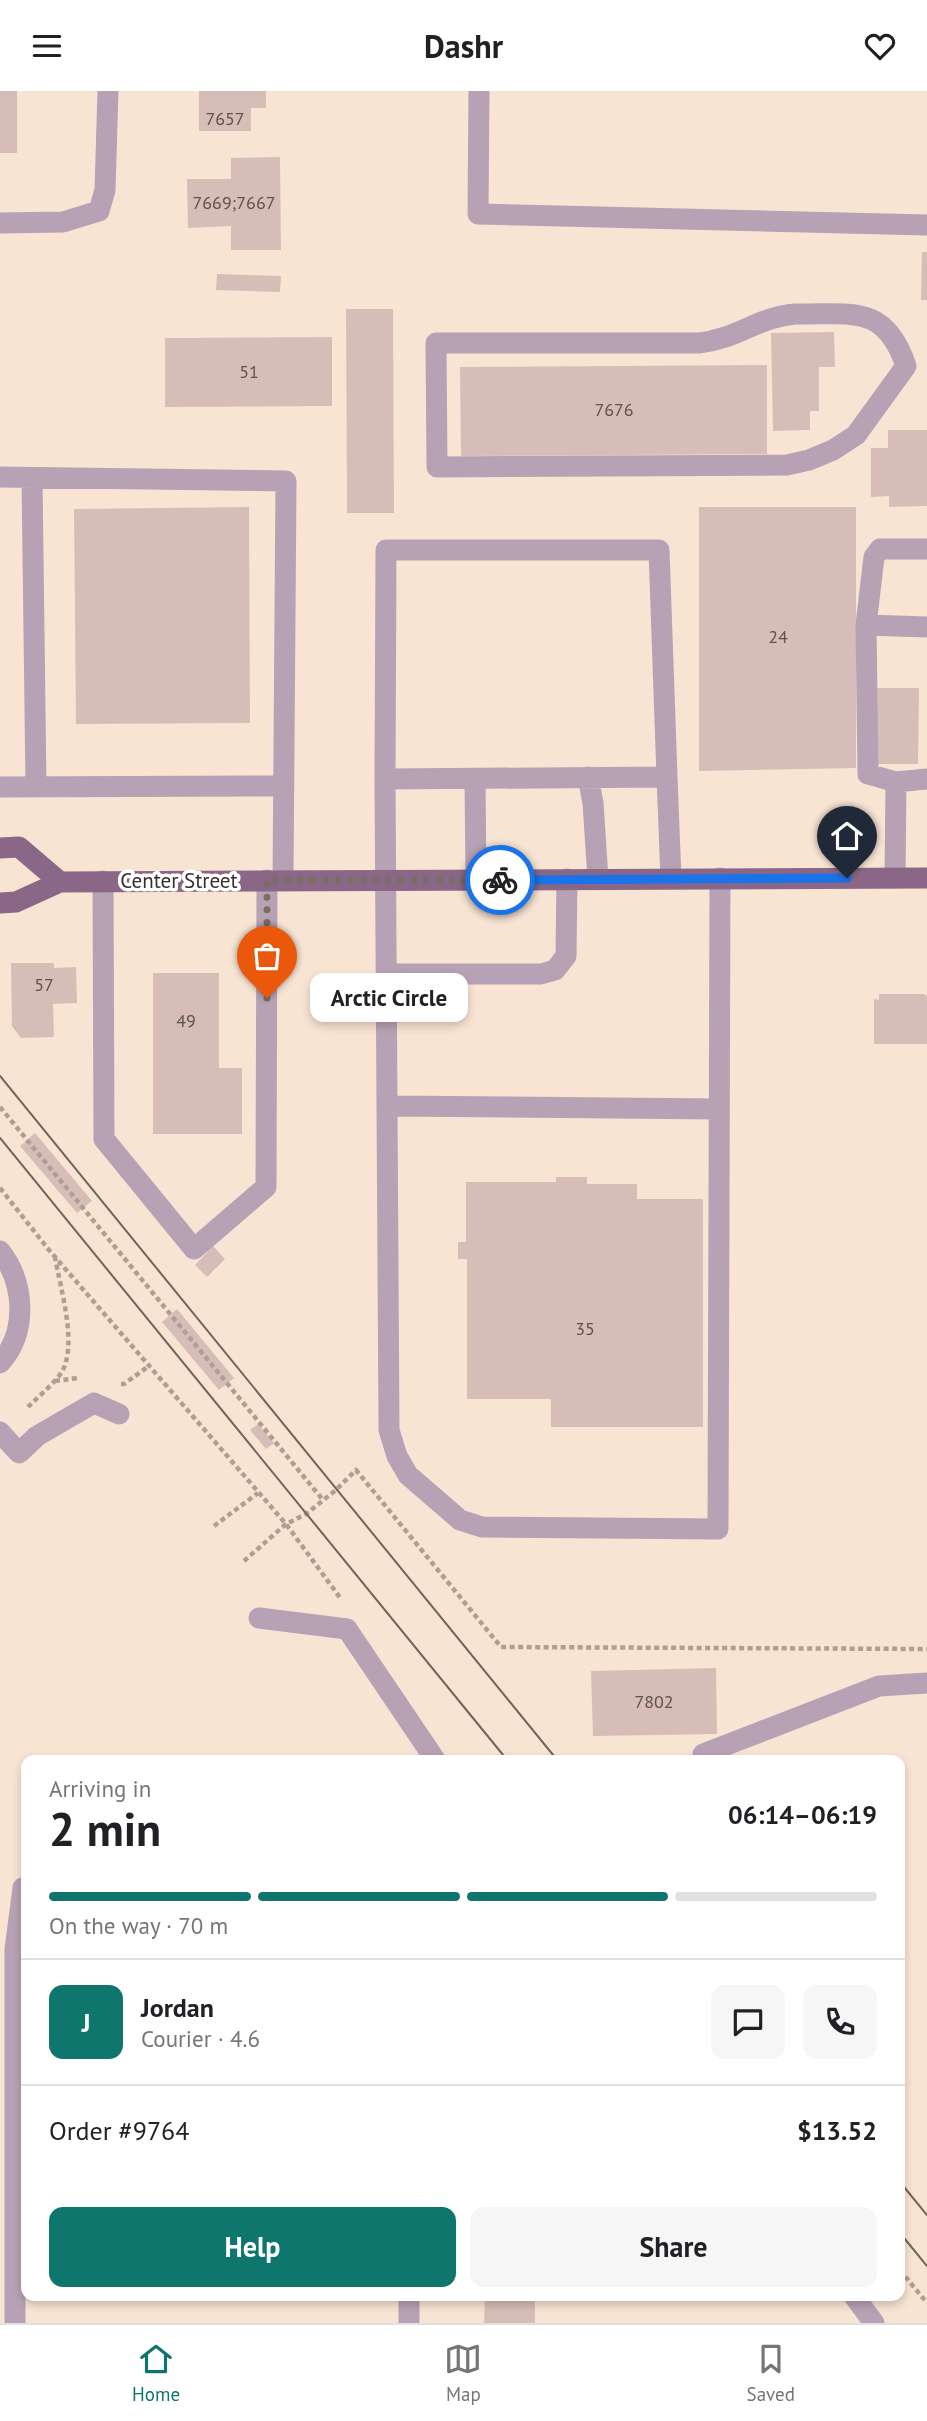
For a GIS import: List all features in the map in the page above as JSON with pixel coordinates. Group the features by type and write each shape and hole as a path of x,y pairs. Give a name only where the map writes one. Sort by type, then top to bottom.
{"main road":[{"path":"0,848 19,848 60,882"},
{"name":"Center Street","path":"0,903 16,902 60,882 927,878"}],"street":[{"path":"0,223 64,222 99,211 106,179 108,91"},
{"path":"479,91 478,214 927,225"},
{"path":"855,315 873,319 889,331 917,367 856,435 833,450 810,460 787,464 437,467 436,343 699,343 719,341 775,316 855,315"},
{"path":"0,477 286,481 284,786 275,880 266,1187 194,1249 104,1139 103,881"},
{"path":"33,478 36,787"},
{"path":"927,549 880,549 874,557 866,625 868,774 896,782 927,779"},
{"path":"671,879 659,550 386,550 384,880 389,1430 397,1456 408,1475 460,1520 482,1527 718,1529 720,878"},
{"path":"866,625 927,627"},
{"path":"385,779 667,776"},
{"path":"588,777 593,803 598,879"},
{"path":"475,779 476,880"},
{"path":"895,878 896,782"},
{"path":"0,787 284,786"},
{"path":"386,974 541,974 555,970 566,956 567,879"},
{"path":"388,1106 719,1108"},
{"path":"0,1251 7,1260 19,1292 20,1325 9,1353 0,1363"},
{"path":"0,1432 19,1453 37,1436 94,1403 119,1414"},
{"path":"259,1618 347,1629 432,1755"},
{"path":"703,1754 879,1686 927,1683"},
{"path":"15,2323 15,1949 21,1912"},
{"path":"409,2301 409,2323"},
{"path":"858,2301 874,2323"}],"path":[{"path":"0,1107 323,1500"},
{"path":"0,1188 55,1256 286,1524 344,1603"},
{"path":"20,1415 61,1374 68,1352 68,1327 55,1256"},
{"path":"244,1561 286,1524 306,1514 356,1470 501,1647 927,1649"},
{"path":"214,1526 258,1493"},
{"path":"905,2276 927,2303"}],"building":[{"path":"0,91 17,91 17,153 0,153"},
{"path":"199,91 266,91 266,108 251,108 251,131 199,131"},
{"path":"280,157 281,250 231,250 231,226 188,228 187,179 231,179 231,158"},
{"path":"922,252 927,252 927,300 921,300"},
{"path":"217,274 281,276 280,292 216,290"},
{"path":"346,309 393,309 394,513 347,513"},
{"path":"834,332 835,367 819,367 819,411 810,411 810,430 773,431 771,333"},
{"path":"332,337 332,406 165,407 165,338"},
{"path":"767,365 767,454 461,456 460,367"},
{"path":"888,430 927,430 927,506 889,507 889,496 871,497 871,448 888,448"},
{"path":"249,507 250,723 76,724 74,509"},
{"path":"699,507 856,507 856,768 699,771"},
{"path":"877,688 919,688 918,764 876,764"},
{"path":"11,963 54,963 54,968 76,967 77,1003 53,1004 54,1037 21,1038 12,1026"},
{"path":"153,973 219,973 219,1068 242,1068 242,1134 153,1134"},
{"path":"879,994 927,996 927,1044 874,1044 874,999 879,1000"},
{"path":"35,1133 92,1201 77,1213 20,1146"},
{"path":"556,1177 587,1177 587,1184 637,1184 637,1199 703,1199 703,1427 551,1427 551,1399 467,1399 467,1259 458,1259 458,1242 466,1242 466,1182 556,1182"},
{"path":"213,1246 225,1259 207,1277 195,1265"},
{"path":"177,1309 234,1378 219,1390 162,1322"},
{"path":"258,1424 274,1443 266,1449 250,1430"},
{"path":"716,1668 717,1734 593,1736 591,1671"},
{"path":"485,2301 535,2301 535,2323 484,2323"}],"tram line":[{"path":"0,1076 553,1755"},
{"path":"0,1138 503,1755"},
{"path":"905,2188 927,2215"},
{"path":"905,2239 927,2266"}],"way so far":[{"path":"267,998 267,880 500,880"}],"place":[{"name":"Arctic Circle","path":"267,998"}],"route":[{"path":"500,880 847,878"}]}
